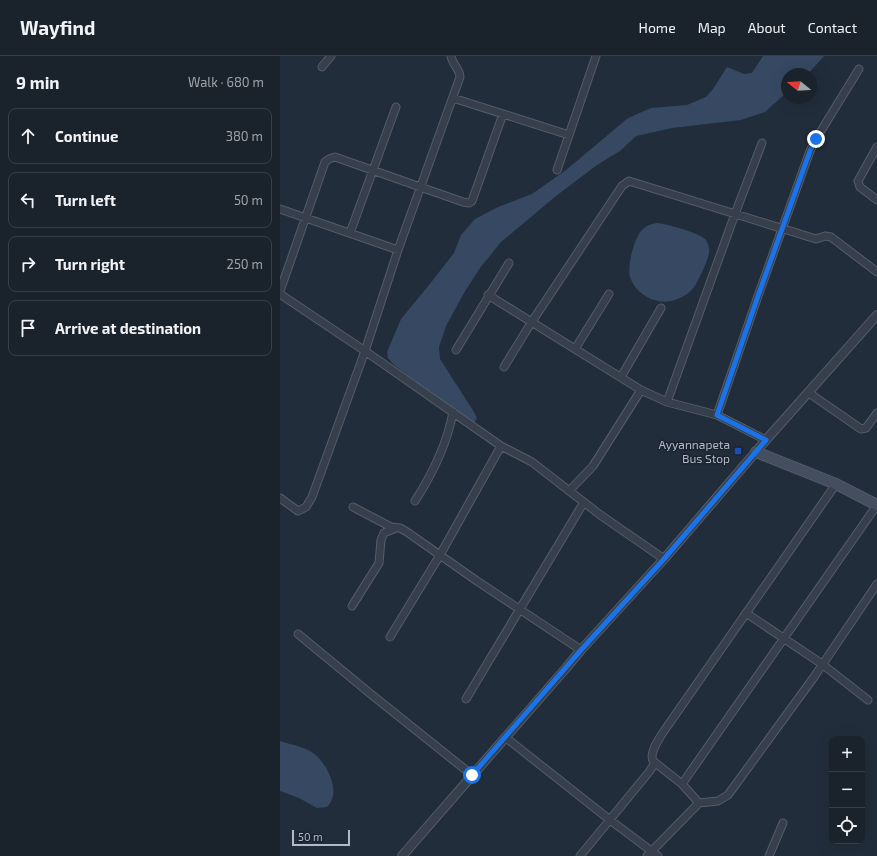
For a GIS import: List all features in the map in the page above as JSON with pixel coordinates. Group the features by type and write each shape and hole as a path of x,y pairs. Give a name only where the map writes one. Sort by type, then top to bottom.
{"main road":[{"path":"756,452 836,484 877,505"}],"street":[{"path":"322,67 331,56"},
{"path":"280,498 298,511 306,507 312,497 365,351 398,250 453,98 460,75 451,56"},
{"path":"557,170 596,56"},
{"path":"717,415 810,151 858,70"},
{"path":"453,98 569,135"},
{"path":"350,233 396,107"},
{"path":"503,114 472,201 469,203 335,157 325,162 280,292 501,446 532,462 569,491 664,559"},
{"path":"667,402 762,143"},
{"path":"877,147 858,183 860,187 877,200"},
{"path":"504,367 531,323 622,186 627,182 632,181 782,230 816,239 825,236 831,237 877,272"},
{"path":"280,209 398,250"},
{"path":"456,350 509,263"},
{"path":"575,349 609,294"},
{"path":"488,296 641,390 667,402 717,415 766,440"},
{"path":"620,377 661,308"},
{"path":"402,856 581,650 664,559 766,440 877,315"},
{"path":"569,491 593,466 641,390"},
{"path":"809,393 861,429 866,428 877,413"},
{"path":"415,501 438,460 449,433 453,412"},
{"path":"390,637 440,555 501,446"},
{"path":"699,803 682,784 651,760 653,748 836,484"},
{"path":"466,700 584,502"},
{"path":"682,784 877,505"},
{"path":"353,507 372,518 407,532 581,650"},
{"path":"352,606 378,563 381,540 384,533 396,528"},
{"path":"649,853 699,803 718,801 728,795 822,664 877,584"},
{"path":"746,613 822,664 868,700"},
{"path":"298,634 472,775"},
{"path":"505,737 610,820 649,853 658,856"},
{"path":"580,856 655,763"},
{"path":"769,856 783,823"}],"water":[{"path":"763,56 824,56 813,68 781,68 781,97 765,112 741,120 672,128 636,136 620,151 597,165 556,196 501,242 480,268 446,326 439,347 440,359 477,418 474,423 425,389 393,364 388,358 387,352 401,319 454,253 461,235 475,219 498,207 532,194 566,170 628,118 651,108 687,105 706,97 727,67 744,74 752,73"},
{"path":"657,223 689,231 701,236 705,239 709,247 707,261 696,284 684,296 675,300 661,301 648,298 637,289 630,277 630,259 637,238 649,225"},
{"path":"280,741 299,746 315,754 320,759 328,772 333,786 332,799 327,807 317,808 299,798 280,791"}],"place":[{"name":"Ayyannapeta Bus Stop","path":"738,451"}],"route":[{"path":"472,775 581,650 737,476 766,440 717,415 810,151 816,139"}]}
